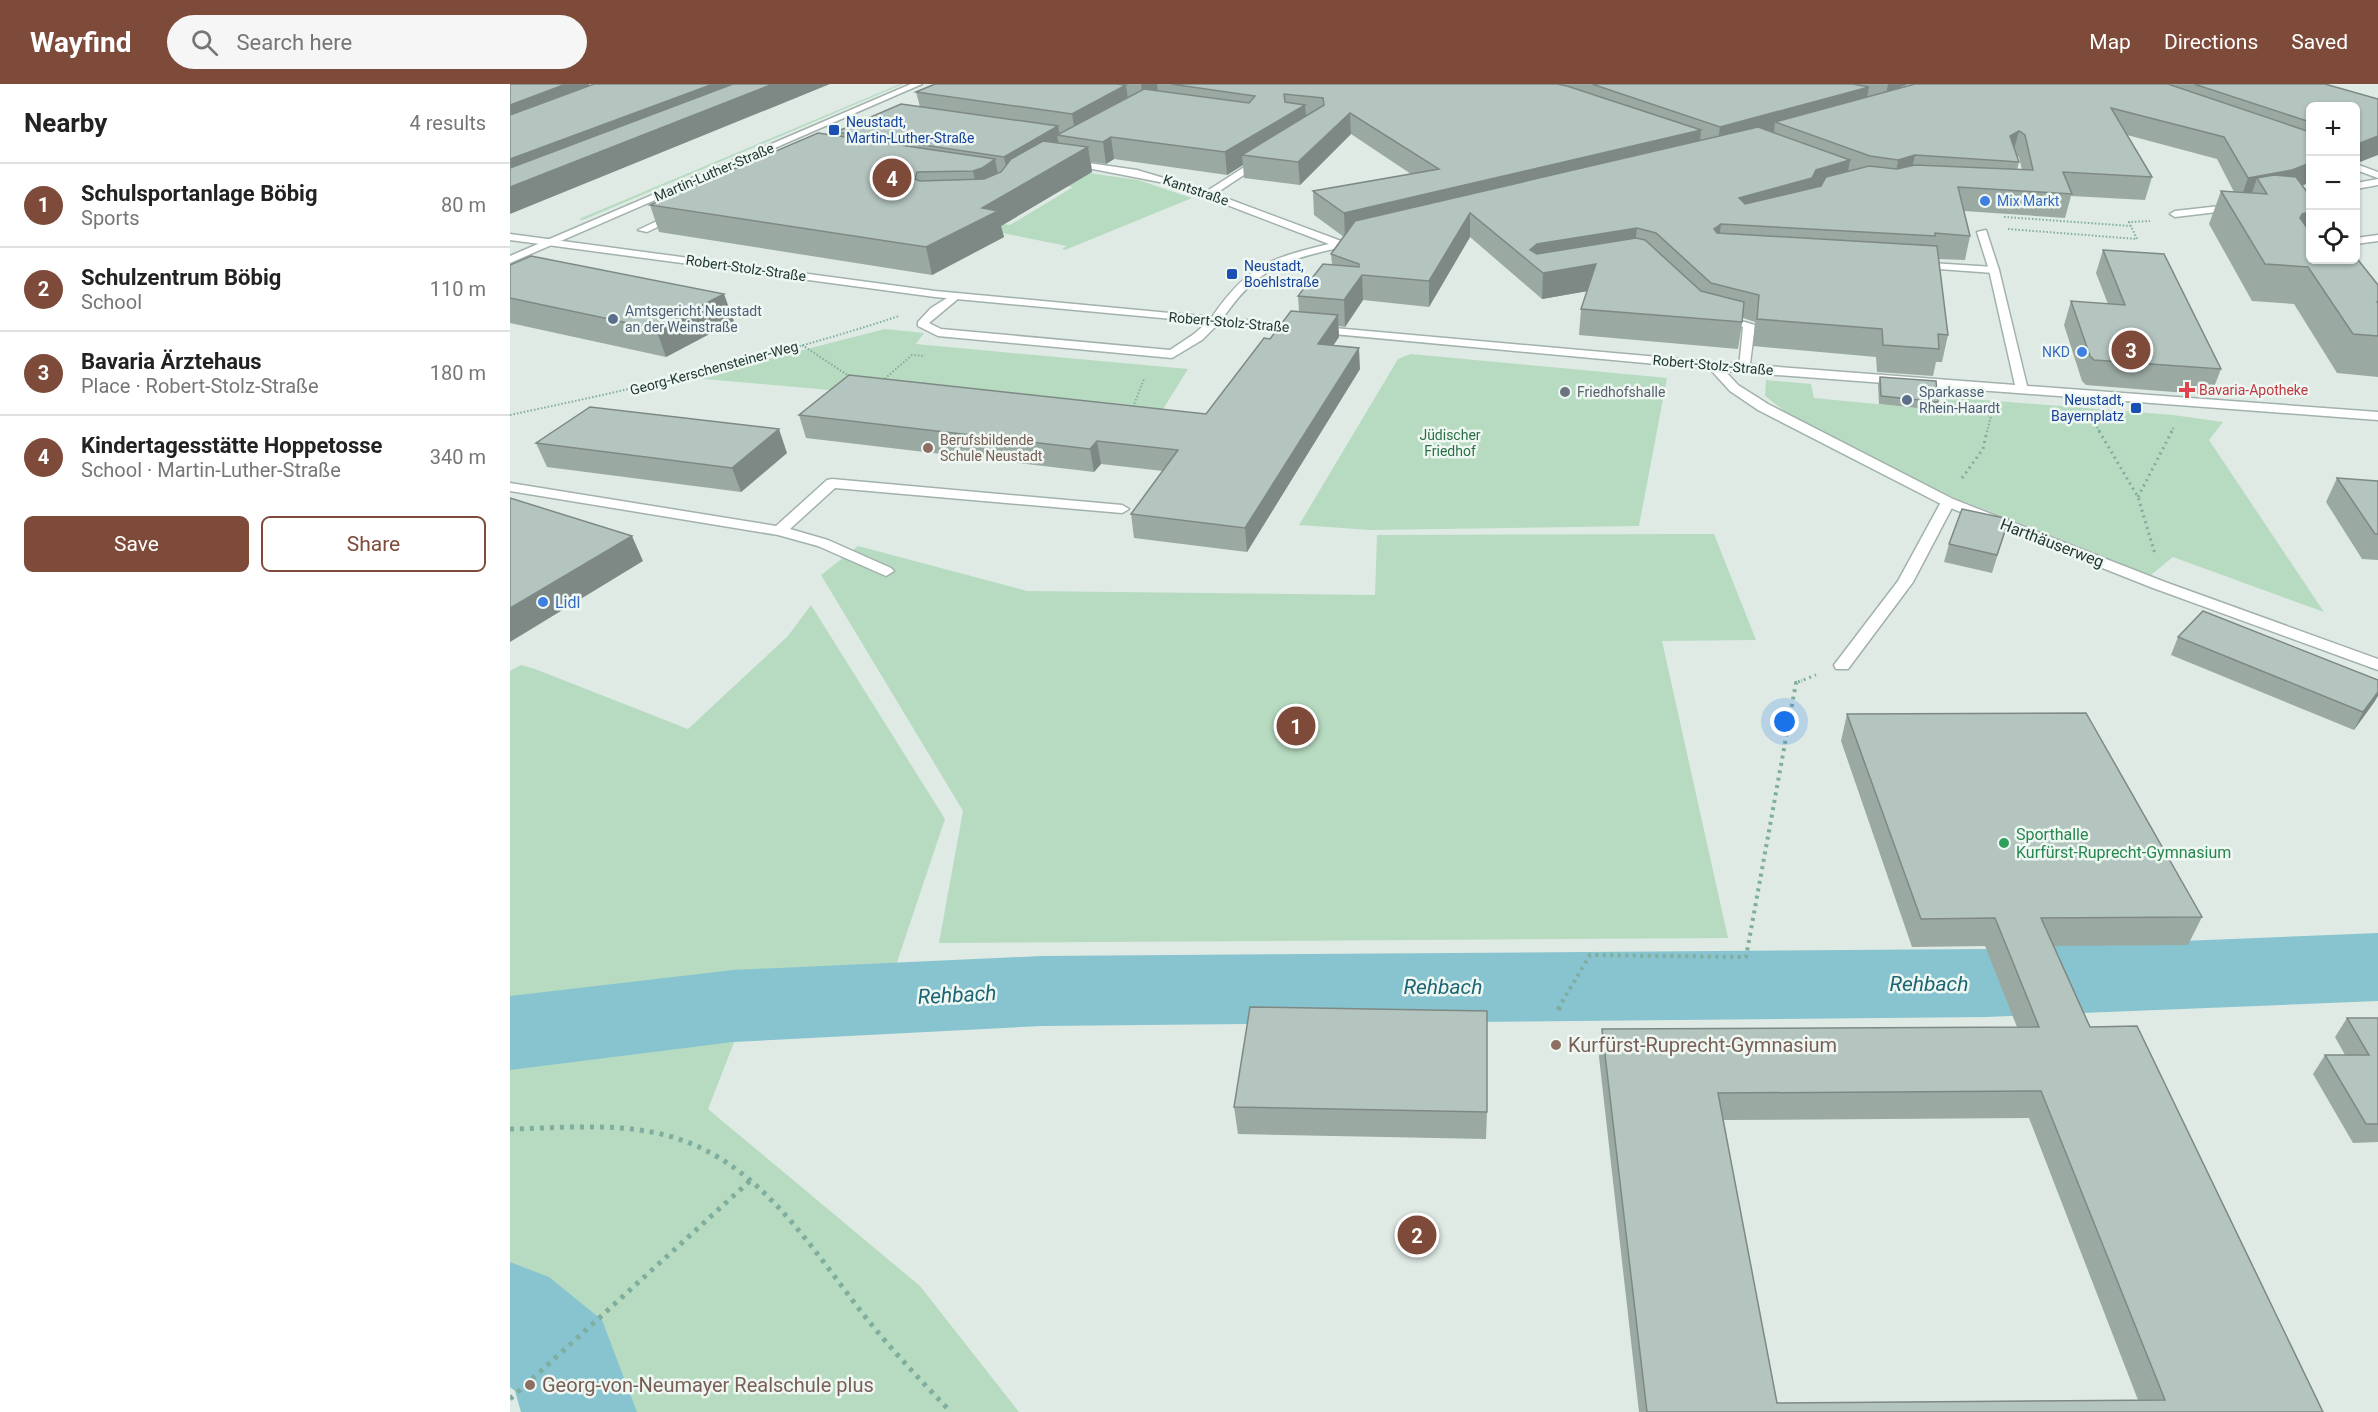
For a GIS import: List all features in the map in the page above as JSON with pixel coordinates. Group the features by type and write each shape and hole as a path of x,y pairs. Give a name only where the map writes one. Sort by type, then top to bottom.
{"street":[{"name":"Martin-Luther-Straße","path":"510,260 918,84"},
{"path":"1208,194 1268,156"},
{"name":"Kantstraße","path":"1056,162 1158,177 1340,244"},
{"path":"2360,169 2378,175"},
{"path":"2360,185 2378,182"},
{"path":"2175,214 2207,212 2253,204"},
{"name":"Martin-Luther-Straße","path":"643,230 685,212"},
{"path":"1982,232 1994,270 2022,390"},
{"path":"955,296 935,310 922,324 938,332 1172,354 1198,337 1215,321 1238,289 1259,272 1287,259 1374,236"},
{"name":"Robert-Stolz-Straße","path":"510,237 955,296 1215,321 1714,366 2378,416"},
{"path":"2360,240 2378,238"},
{"path":"1899,263 1994,270"},
{"path":"1712,316 1749,326 1745,368"},
{"name":"Harthäuserweg","path":"1714,366 1734,388 1763,408 1948,502 2159,585 2378,664"},
{"path":"779,531 832,483 1122,509"},
{"path":"510,487 779,531 823,543 886,572"},
{"path":"1842,664 1905,582 1948,502"}],"path":[{"path":"1982,232 1981,227 2137,239 2128,222 2150,221 2175,214"},
{"path":"2001,217 2131,226"},
{"name":"Georg-Kerschensteiner-Weg","path":"510,416 593,399 802,345 888,322 908,311"},
{"path":"802,345 857,382"},
{"path":"890,385 878,384 912,355 935,357"},
{"path":"1122,406 1134,407 1146,379 1135,378"},
{"path":"1948,502 1983,449 1998,388"},
{"path":"2077,395 2138,496 2157,562 2159,585"},
{"path":"2138,496 2168,435 2198,404"},
{"path":"1558,1010 1590,955 1746,957 1796,683 1842,664"},
{"path":"510,1128 625,1129 669,1136 712,1153 752,1179 880,1336 951,1412"},
{"path":"510,1399 752,1179"}],"green space":[{"path":"903,84 583,220 579,219"},
{"path":"1067,170 1138,180 1192,198 1065,250 1062,249 1067,246 928,218 969,219 1010,225 1073,187 1035,181"},
{"path":"885,329 924,333 916,344 1188,369 1157,419 693,378"},
{"name":"Jüdischer Friedhof","path":"1411,354 1667,378 1639,526 1371,530 1299,525 1398,359"},
{"path":"1766,380 1811,384 1814,398 1949,411 1945,397 2173,415 2223,422 2209,440 2324,612 2173,557 2151,575 1945,494 1787,413 1765,396"},
{"path":"1714,534 1756,640 1662,641 1728,938 939,943 963,811 821,575 858,546 1027,591 1375,595 1377,535"},
{"path":"811,605 945,819 891,980 760,976 708,1109 920,1286 1019,1412 555,1412 562,1394 520,1370 510,1374 510,671 521,665 535,669 688,729 788,636"}],"building":[{"path":"510,84 566,84 510,105"},
{"path":"594,84 713,84 510,159 510,115"},
{"path":"733,84 773,84 510,187 510,168"},
{"path":"935,84 1126,85 1072,114 916,92"},
{"path":"1171,84 1557,84 1701,130 1344,213 1313,191 1439,169 1350,113 1298,162 1242,155 1324,105 1323,98 1284,94 1285,102 1305,105 1225,152 1111,137 1103,142 1057,135 1144,89 1249,103 1255,96"},
{"path":"1592,84 1853,84 1869,87 1720,127"},
{"path":"1915,84 2168,84 2306,131 2306,165 2292,170 2248,178 2224,137 2111,108 2152,177 2063,172 2072,194 1958,187 1970,236 1721,224 1714,229 1717,233 1937,246 1948,335 1938,334 1939,349 1883,345 1882,329 1757,319 1759,295 1711,283 1656,233 1637,228 1537,244 1530,250 1537,254 1636,238 1645,240 1701,291 1744,302 1742,322 1581,309 1596,264 1543,273 1470,213 1429,281 1362,275 1344,300 1298,296 1323,264 1359,267 1359,264 1331,254 1355,221 1758,127 1850,160 1816,170 1812,178 1739,198 1745,204 1821,186 1826,177 1869,166 1897,169 1915,165 2033,170 2025,135 2019,131 2010,136 2019,162 1915,155 1898,160 1870,156 1775,122"},
{"path":"2194,84 2325,84 2378,99 2378,136 2360,143 2360,102 2306,102 2306,121"},
{"path":"901,104 1058,126 1004,157 836,132"},
{"path":"818,133 995,159 973,171 917,172 915,179 920,181 984,179 1001,172 1011,159 1043,141 1088,147 982,208 998,211 926,247 650,205"},
{"path":"2274,175 2296,177 2306,191 2306,213 2300,218 2306,226 2306,264 2360,262 2378,285 2378,336 2353,334 2308,267 2265,264 2221,191 2267,194 2257,178"},
{"path":"2103,250 2164,254 2221,369 2094,360 2090,356 2071,301 2125,305"},
{"path":"531,256 724,294 656,329 510,298 510,265"},
{"path":"1291,311 1338,315 1318,344 1359,348 1245,528 1131,514 1178,450 1097,441 1090,449 799,415 849,375 1206,414 1264,338 1270,339"},
{"path":"1880,377 1936,381 1938,402 1881,396"},
{"path":"590,407 779,429 732,468 536,443"},
{"path":"2337,478 2378,481 2378,534 2375,534"},
{"path":"510,498 632,536 510,608"},
{"path":"1962,509 2009,519 1997,555 1949,544"},
{"path":"2203,611 2378,680 2378,692 2363,712 2178,637"},
{"path":"2086,713 2202,917 2041,918 2090,1027 2137,1026 2323,1412 1647,1412 1602,1029 2039,1027 1995,918 1921,919 1847,714","holes":["2041,1091 2165,1400 1777,1403 1718,1093"]},
{"path":"1250,1007 1487,1011 1487,1112 1234,1107"},
{"path":"2347,1018 2378,1018 2378,1124 2366,1124 2325,1055 2369,1055"}],"waterway":[{"name":"Rehbach","path":"510,1033 733,1006 1042,991 1986,983 2378,967"},
{"path":"510,1314 562,1359 579,1412"}],"place":[{"name":"Neustadt, Martin-Luther-Straße","path":"834,130"},
{"name":"Kindertagesstätte Hoppetosse","path":"892,178"},
{"name":"Mix Markt","path":"1985,201"},
{"name":"Neustadt, Boehlstraße","path":"1232,274"},
{"name":"Amtsgericht Neustadt an der Weinstraße","path":"613,319"},
{"name":"Bavaria Ärztehaus","path":"2131,350"},
{"name":"NKD","path":"2082,352"},
{"name":"Bavaria-Apotheke","path":"2187,390"},
{"name":"Friedhofshalle","path":"1565,392"},
{"name":"Sparkasse Rhein-Haardt","path":"1907,400"},
{"name":"Neustadt, Bayernplatz","path":"2136,408"},
{"name":"Berufsbildende Schule Neustadt","path":"928,448"},
{"name":"Lidl","path":"543,602"},
{"name":"Schulsportanlage Böbig","path":"1296,726"},
{"name":"Sporthalle Kurfürst-Ruprecht-Gymnasium","path":"2004,843"},
{"name":"Kurfürst-Ruprecht-Gymnasium","path":"1556,1045"},
{"name":"Schulzentrum Böbig","path":"1417,1235"},
{"name":"Georg-von-Neumayer Realschule plus","path":"530,1385"}]}
